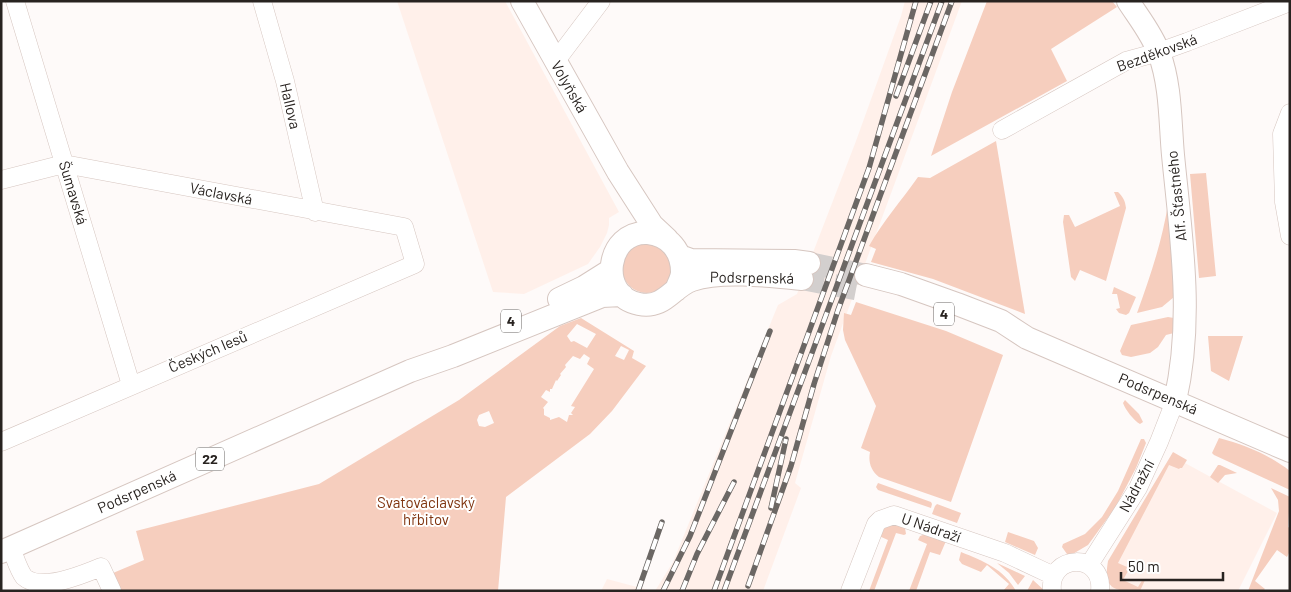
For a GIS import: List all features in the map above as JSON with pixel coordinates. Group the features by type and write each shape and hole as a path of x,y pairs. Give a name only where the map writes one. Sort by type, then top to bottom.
{"main road":[{"name":"Volyňská","path":"522,1 618,172 652,225 674,248"},
{"name":"Alf. Šťastného","path":"1128,1 1144,23 1159,52 1166,85 1185,285 1185,335 1182,366 1175,401"},
{"name":"Volyňská","path":"618,172 634,209 635,217 625,240"},
{"name":"Podsrpenská","path":"410,371 453,356 602,296 622,296 630,301 650,305 669,297 691,280 708,276 805,271 794,261 691,260 657,235 646,233 634,235 625,240"},
{"path":"622,296 614,286 611,262 616,250 625,240"},
{"path":"674,248 682,274 676,290"},
{"name":"Podsrpenská","path":"6,550 410,371 584,287 611,270"},
{"name":"Podsrpenská","path":"863,282 901,284 1001,321 1027,338 1290,451"}],"street":[{"name":"Šumavská","path":"15,1 131,385"},
{"name":"Hallova","path":"262,1 285,81 315,212"},
{"path":"555,62 601,1"},
{"name":"Bezděkovská","path":"1002,130 1126,61 1159,52 1290,2"},
{"path":"1290,113 1282,134 1284,202 1290,236"},
{"name":"Václavská","path":"1,180 64,164 404,227 415,264"},
{"name":"Českých lesů","path":"1,442 415,264"},
{"name":"Nádražní","path":"1089,565 1138,488 1175,401"},
{"name":"U Nádraží","path":"850,591 876,524 880,520 894,515 1005,553 1053,583"},
{"path":"6,550 24,577 40,586 62,583 101,567 112,591"},
{"path":"1053,583 1060,568 1070,562 1080,562 1089,565 1098,576 1100,591"}],"shaded area":[{"path":"397,1 505,1 619,212 609,218 607,233 588,264 524,294 493,292"},
{"path":"905,1 962,1 831,356 795,483 801,488 763,591 655,591 673,562 778,305 797,294 856,141"},
{"path":"1172,456 1277,513 1238,591 1108,591 1113,584 1107,571"},
{"path":"607,579 652,591 601,591"}],"green space":[{"path":"987,1 1112,1 1117,7 1051,49 1067,81 931,156 952,92"},
{"path":"996,141 1025,314 933,279 871,262 876,249 869,246 886,219 918,177 930,178"},
{"path":"1206,173 1216,276 1199,278 1190,174"},
{"path":"1114,192 1118,192 1121,195 1126,208 1106,281 1080,270 1075,281 1071,277 1063,222 1064,215 1069,215 1075,227 1120,206"},
{"path":"1168,204 1174,297 1162,307 1137,313 1159,246"},
{"path":"647,243 661,247 668,254 672,268 668,282 661,289 647,293 633,289 626,282 622,268 626,254 633,247"},
{"path":"1114,287 1136,297 1129,313 1126,315 1119,313 1116,309 1120,308 1117,294 1112,294"},
{"path":"856,302 946,331 1003,355 951,502 879,477 871,466 870,452 861,448 876,406 845,340 843,330 844,313 851,315"},
{"path":"1168,317 1174,318 1174,333 1166,335 1158,347 1150,353 1131,357 1122,355 1120,351 1131,325"},
{"name":"Svatováclavský hřbitov","path":"581,318 634,351 632,358 646,366 612,411 590,434 506,497 498,591 121,591 113,573 144,560 136,531 319,484 459,400 560,326","holes":["577,324 596,334 587,348 574,341 571,342 567,336","621,346 629,350 624,360 615,356","584,354 590,358 587,364 594,369 571,406 575,407 571,413 573,415 569,415 567,422 559,417 550,420 550,418 544,415 543,408 548,402 541,397 546,390 550,392 550,389 552,389 566,367 565,365 573,356 580,359","489,411 494,423 485,427 479,426 477,420 479,415"]},
{"path":"1208,336 1243,336 1229,381 1211,371"},
{"path":"1125,400 1139,414 1143,422 1140,424 1130,415 1123,403"},
{"path":"1219,438 1256,451 1290,471 1290,490 1214,455 1212,453"},
{"path":"1141,439 1144,439 1146,443 1136,468 1115,508 1088,545 1071,555 1067,554 1062,547 1063,544 1085,534 1102,517 1118,491"},
{"path":"1173,452 1187,460 1182,468 1179,469 1169,465 1118,563 1127,567 1126,570 1128,571 1123,580 1138,587 1143,579 1145,580 1140,591 1112,587 1107,578 1108,561"},
{"path":"1218,465 1237,473 1225,475 1218,483 1210,477"},
{"path":"878,483 931,502 931,508 878,490 876,487"},
{"path":"1271,488 1290,497 1288,527 1290,528 1290,551 1287,557 1277,550 1255,581 1265,589 1263,591 1248,591 1279,511 1278,500"},
{"path":"937,504 961,513 957,523 932,514"},
{"path":"891,523 905,528 906,534 896,533 874,591 869,591 888,540 879,536 882,528"},
{"path":"1008,532 1034,541 1038,548 1035,555 1005,542"},
{"path":"926,534 946,541 940,555 930,552 916,591 909,591 927,544 918,540 920,536"},
{"path":"961,552 985,562 999,571 1016,591 1003,591 1009,584 987,565 981,572 962,564 959,560"},
{"path":"997,563 1025,576 1018,585 1009,573"},
{"path":"1033,580 1045,591 1027,591"}],"tunnel":[{"path":"809,263 866,275"},
{"path":"802,279 860,290"}],"railway":[{"path":"714,591 869,168 916,1"},
{"path":"896,96 931,1"},
{"path":"724,591 942,1"},
{"path":"748,586 791,466 814,384 838,310 952,1"},
{"path":"663,591 690,536 770,331"},
{"path":"771,508 786,439"},
{"path":"682,591 697,554 734,482"},
{"path":"638,591 662,522"}]}
